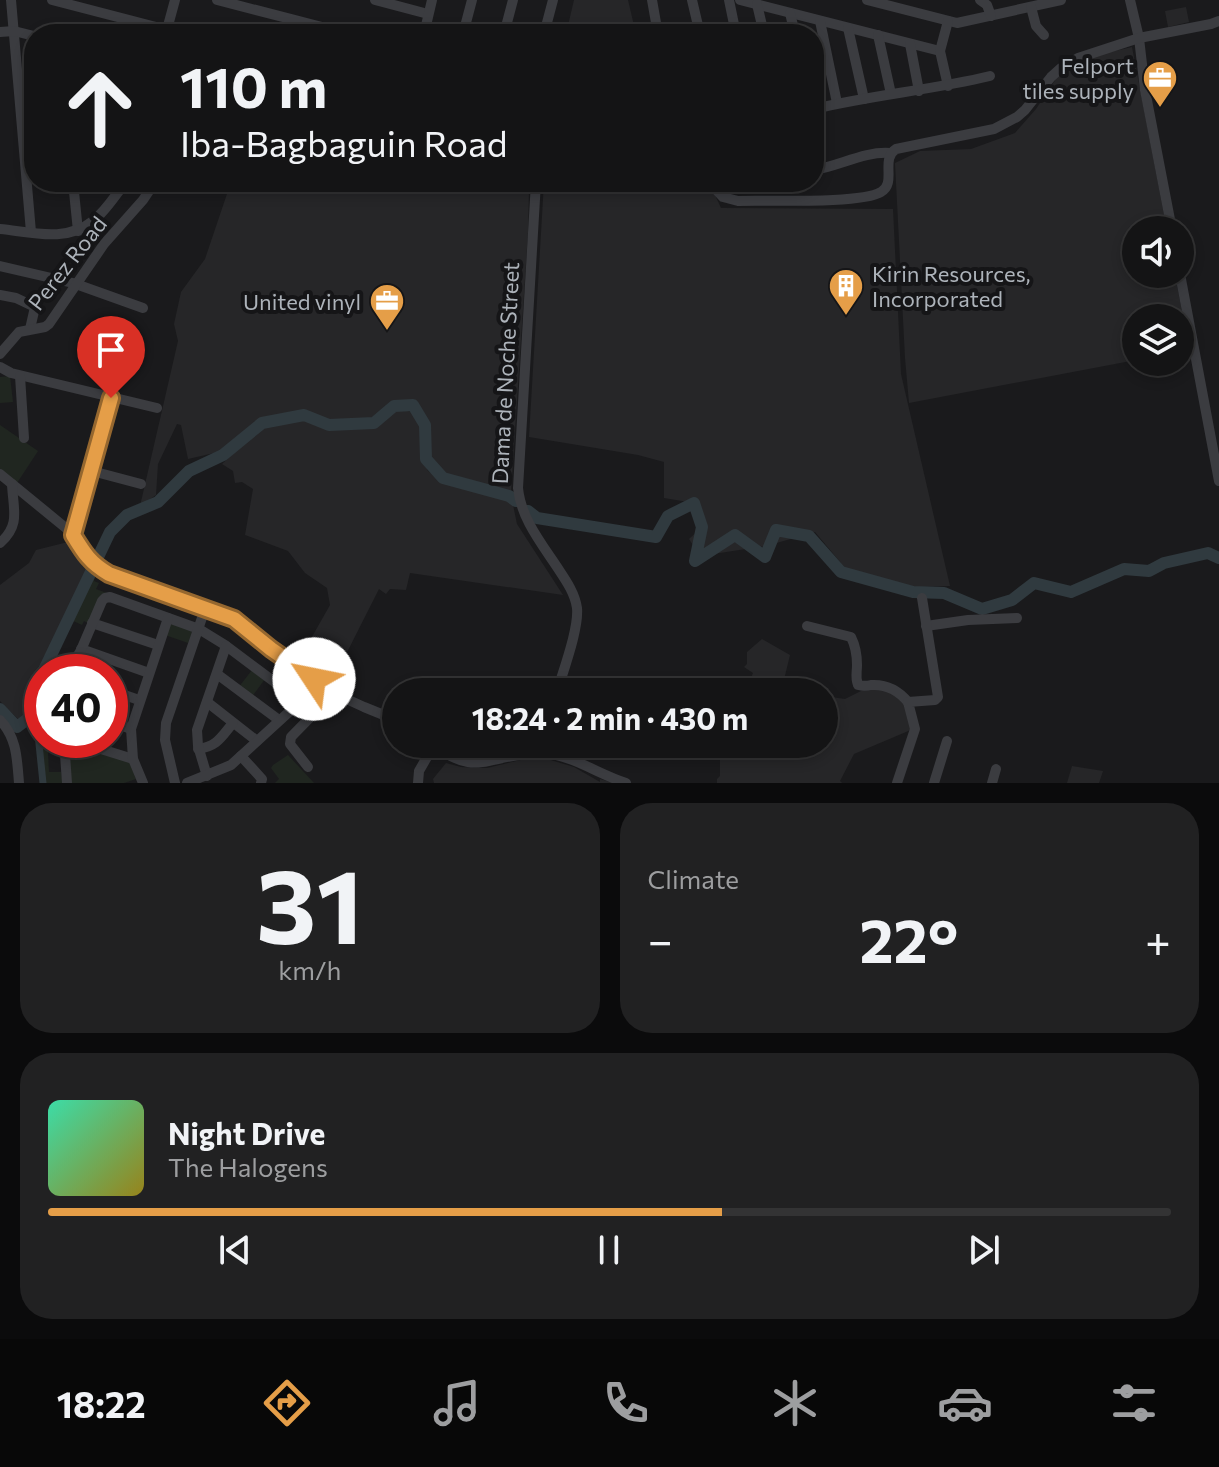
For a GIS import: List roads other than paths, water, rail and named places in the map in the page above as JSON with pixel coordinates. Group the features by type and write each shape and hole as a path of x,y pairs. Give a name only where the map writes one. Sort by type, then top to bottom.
{"street":[{"path":"11,0 24,149"},
{"path":"52,0 138,24"},
{"path":"168,24 175,0"},
{"path":"217,0 310,24"},
{"path":"375,0 428,14"},
{"path":"426,24 432,0"},
{"path":"466,24 472,0"},
{"path":"507,24 513,0"},
{"path":"547,24 553,0"},
{"path":"652,0 656,24"},
{"path":"692,0 698,24"},
{"path":"729,0 734,24"},
{"path":"740,0 940,51"},
{"path":"867,0 957,23 1061,0"},
{"path":"980,0 987,5 991,16"},
{"path":"1130,0 1169,216"},
{"path":"757,4 762,24"},
{"path":"1035,4 1036,26 1044,35"},
{"path":"790,13 793,24"},
{"path":"948,21 940,51 948,86"},
{"path":"824,168 1006,124 1025,110 1051,77 1078,58 1139,38 1219,21"},
{"path":"848,28 864,99"},
{"path":"0,32 24,34"},
{"path":"878,35 891,94"},
{"path":"824,40 837,103"},
{"path":"910,44 919,91"},
{"path":"824,106 990,76"},
{"path":"719,192 733,200 871,196 887,187 890,153"},
{"path":"28,192 31,232"},
{"path":"74,192 78,231"},
{"path":"0,229 63,235 78,231 94,220 118,192"},
{"name":"Perez Road","path":"0,354 19,332 49,324 104,244 147,192"},
{"name":"Dama de Noche Street","path":"535,192 518,488 526,518 570,587 577,606 576,622 561,678"},
{"path":"0,266 76,284 143,308"},
{"path":"1183,288 1219,481"},
{"path":"0,295 35,307 30,329"},
{"path":"0,367 20,376 157,408"},
{"path":"20,376 24,438"},
{"path":"73,535 111,398"},
{"path":"92,471 141,484"},
{"path":"0,474 73,535 90,561 109,574 234,619 296,667 335,692 382,714"},
{"path":"0,543 10,535 14,522 12,484"},
{"path":"78,654 102,601 108,597 198,628 300,701"},
{"path":"908,702 935,700 938,697 922,598"},
{"path":"175,783 165,740 166,723 205,609"},
{"path":"143,783 133,759 131,729 168,618"},
{"path":"926,626 1017,618"},
{"path":"92,623 158,645"},
{"path":"807,626 851,637 858,685 891,688 908,702 915,729 897,783"},
{"path":"207,776 198,749 197,730 226,646"},
{"path":"81,649 149,673"},
{"path":"217,674 279,720"},
{"path":"187,783 231,765 312,691"},
{"path":"308,767 290,744 291,737 335,692"},
{"path":"128,696 139,700"},
{"path":"207,702 257,741"},
{"path":"0,720 15,744 19,783"},
{"path":"198,749 216,744 233,723"},
{"path":"934,783 947,741"},
{"path":"241,756 259,774 261,783"},
{"path":"128,757 133,759"},
{"path":"65,758 67,783"},
{"path":"418,783 419,771 426,758"},
{"path":"450,758 466,763 485,763 503,758"},
{"path":"566,758 626,783"},
{"path":"992,783 996,769"}],"waterway":[{"path":"52,654 110,532 127,515 158,502 189,471 223,455 262,423 304,415 329,425 374,423 394,406 413,405 425,425 426,459 443,478 509,496 516,501"},
{"path":"528,511 537,518 656,537 668,516 694,503 702,527 695,561 735,535 765,557 776,530 809,536 841,572 913,592 944,593 982,609 1012,600 1034,583 1071,592 1124,569 1149,571 1164,563 1208,553 1219,558"},
{"path":"0,709 17,727 24,722"},
{"path":"40,758 43,783"}],"place":[{"name":"Felport tiles supply","path":"1160,109"},
{"name":"Kirin Resources, Incorporated","path":"846,317"},
{"name":"United vinyl","path":"387,332"}]}
